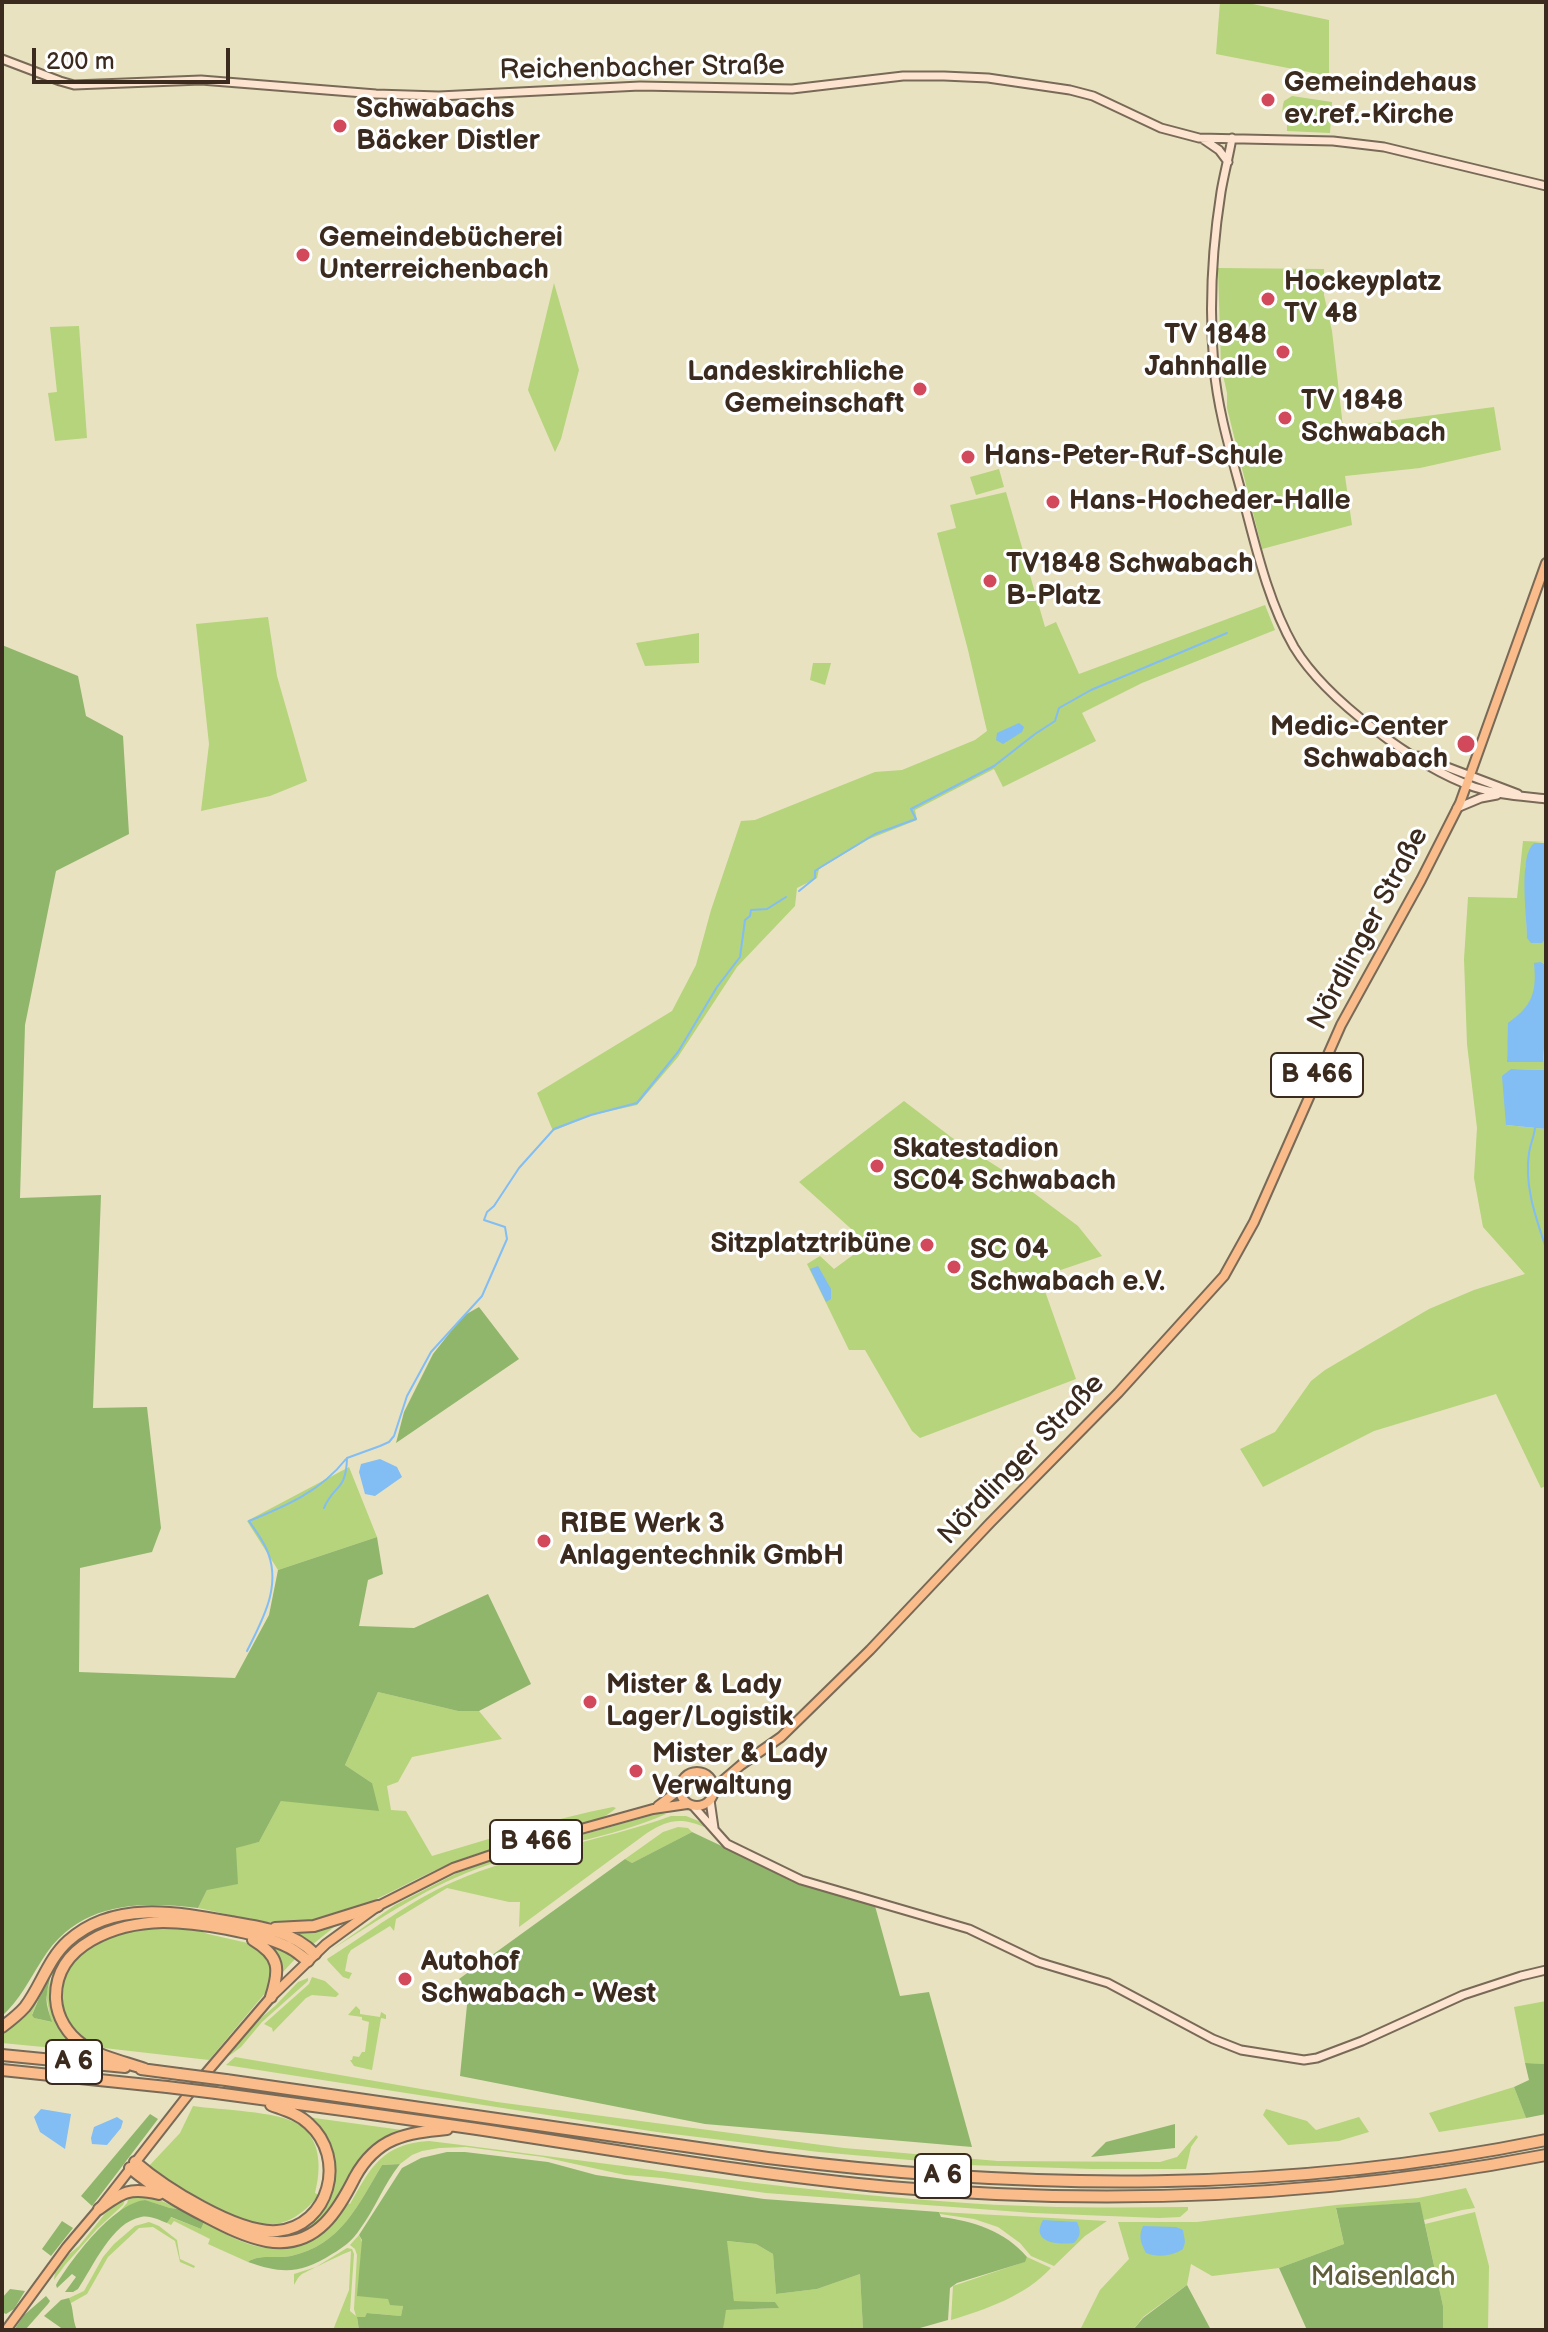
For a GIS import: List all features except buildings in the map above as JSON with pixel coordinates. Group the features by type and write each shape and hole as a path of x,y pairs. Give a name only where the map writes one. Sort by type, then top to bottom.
{"highway":[{"path":"2,2027 24,2007 66,1942 90,1925 105,1919 142,1912 168,1912 269,1928 314,1926 378,1906"},
{"path":"145,2069 85,2047 67,2030 57,2007 60,1973 67,1961 86,1944 112,1931 159,1922 192,1924 245,1934 311,1957"},
{"path":"269,1928 296,1940 311,1957"},
{"path":"245,1934 269,1951 275,1961 278,1973 271,1997"},
{"name":"A 6","path":"2,2055 145,2069 783,2160 985,2179 1145,2182 1281,2177 1458,2156 1546,2140"},
{"name":"A 6","path":"2,2070 254,2098 768,2174 889,2187 1048,2196 1162,2196 1291,2190 1401,2178 1546,2155"},
{"path":"133,2165 174,2191 241,2224 267,2231 301,2223 320,2205 327,2192 330,2168 324,2143 308,2122 254,2098"},
{"path":"99,2209 128,2191 143,2190 169,2197 253,2239 288,2242 323,2226 341,2203 365,2161 382,2145 405,2135 463,2127"},
{"path":"133,2165 169,2197"}],"main road":[{"name":"Nördlinger Straße","path":"741,1765 781,1737 870,1650 1137,1373 1224,1276 1254,1222 1341,1025 1457,808 1546,563"},
{"name":"B 466","path":"708,1776 741,1765"},
{"name":"B 466","path":"714,1788 741,1765"},
{"path":"699,1772 708,1776 714,1788 710,1800 703,1805 691,1805 683,1800 679,1790 681,1781 687,1775 699,1772"},
{"name":"B 466","path":"653,1809 679,1790"},
{"name":"B 466","path":"6,2330 66,2248 195,2086 271,1997 311,1957 378,1906 453,1868 653,1809 691,1805"}],"street":[{"name":"Reichenbacher Straße","path":"2,59 74,85 201,80 439,96 640,86 792,89 903,76 988,78 1093,96 1161,128 1200,138"},
{"path":"1200,138 1362,143 1546,186"},
{"path":"1200,138 1219,150 1228,162"},
{"path":"1232,138 1221,188 1216,232 1212,326 1214,368 1225,425 1270,592 1296,650 1340,700 1426,766 1504,795"},
{"path":"1468,781 1524,797"},
{"path":"1457,808 1481,798 1504,795 1546,799"},
{"path":"710,1800 715,1830"},
{"path":"691,1805 727,1844 801,1880 969,1929 1038,1962 1108,1983 1228,2046 1270,2055 1304,2060 1317,2058 1463,1995 1546,1970"}],"green space":[{"path":"1220,2 1243,2 1329,20 1329,76 1216,54"},
{"path":"1292,96 1332,102 1330,133 1287,131 1283,106 1284,101"},
{"name":"TV 1848 Schwabach","path":"1218,268 1324,269 1324,295 1332,331 1343,427 1494,407 1501,450 1420,468 1345,476 1352,525 1262,549 1227,408 1221,366"},
{"path":"554,283 579,370 555,452 528,390"},
{"path":"79,326 87,438 55,441 48,393 57,392 50,327"},
{"path":"999,469 1004,487 976,495 970,477"},
{"path":"1006,492 1045,627 1056,622 1079,674 1265,605 1275,630 1142,683 1082,713 1096,741 1003,787 994,769 915,810 917,820 869,839 819,869 817,878 797,888 795,906 737,967 678,1057 637,1105 592,1115 553,1131 537,1093 672,1011 696,965 741,821 755,820 875,772 902,770 975,740 987,731 937,533 956,528 950,505"},
{"path":"268,617 277,676 307,781 270,796 201,811 209,744 196,624"},
{"path":"699,633 699,663 645,666 636,643"},
{"path":"2,645 78,676 86,716 123,736 129,834 56,871 25,1025 20,1198 101,1195 93,1408 147,1407 161,1528 152,1552 80,1568 79,1672 235,1678 269,1615 278,1570 377,1537 383,1574 368,1580 359,1626 414,1628 488,1594 531,1684 479,1711 458,1711 378,1692 345,1765 372,1783 379,1811 281,1801 259,1842 236,1848 238,1884 207,1890 198,1908 131,1906 91,1916 73,1926 42,1960 19,1997 2,2016"},
{"path":"813,663 831,663 825,685 810,680"},
{"path":"1523,841 1546,842 1534,843 1525,867 1527,938 1546,939 1546,965 1541,962 1530,1003 1509,1024 1507,1061 1543,1062 1546,1020 1546,1070 1511,1069 1506,1125 1546,1129 1546,1486 1541,1488 1496,1394 1374,1431 1263,1487 1240,1449 1275,1432 1311,1381 1429,1309 1474,1290 1525,1274 1483,1227 1474,1178 1477,1128 1467,1044 1464,959 1468,897 1517,898"},
{"name":"SC 04 Schwabach e.V.","path":"904,1101 1078,1226 1102,1256 1040,1277 1076,1379 920,1438 912,1431 865,1350 849,1350 807,1264 820,1256 834,1269 868,1244 799,1182"},
{"path":"479,1307 519,1359 396,1443 404,1412 433,1354 463,1316"},
{"path":"349,1467 377,1537 278,1570 247,1521"},
{"path":"378,1692 458,1711 479,1711 502,1739 412,1757 398,1782 387,1786 391,1810 406,1811 432,1856 545,1823 616,1808 571,1830 456,1861 372,1901 329,1917 280,1923 198,1908 236,1847 259,1842 281,1801 372,1783 345,1765"},
{"path":"660,1813 666,1814 623,1830 510,1858 467,1873 407,1903 331,1950 395,1905 459,1872"},
{"path":"671,1816 686,1816 706,1824 704,1827 674,1821 654,1829 519,1927 520,1902 447,1888 396,1919 394,1931 390,1926 351,1950 345,1971 352,1973 349,1979 343,1977 327,1959 405,1908 453,1882 507,1862"},
{"path":"678,1827 688,1828 692,1832 632,1863 625,1859 663,1832"},
{"path":"692,1832 813,1887 875,1906 900,1996 929,1992 972,2147 705,2124 460,2076 467,2005 459,1979 625,1859 632,1863"},
{"path":"160,1913 202,1917 267,1931 302,1947 261,1932 210,1922 150,1919 121,1923 95,1932 74,1946 54,1976 52,2005 59,2024 71,2040 85,2051 2,2043 2,2035 23,2012 68,1944 92,1927 122,1916","holes":["50,1972 52,1976 46,1994 51,2022 34,2018 32,2014"]},
{"path":"339,1923 312,1945 289,1931"},
{"path":"168,1926 192,1928 252,1944 266,1954 273,1969 266,1992 209,2060 104,2048 79,2034 63,2013 59,2001 63,1974 81,1952 117,1932"},
{"path":"274,1946 297,1957 281,1974 271,1948"},
{"path":"50,1972 47,2000 52,2022 32,2015"},
{"path":"312,1977 325,1981 339,1994 336,1997 312,1995 306,1998 273,2032 264,2024 309,1984"},
{"path":"308,1978 229,2056 256,2022 298,1982"},
{"path":"1546,2001 1546,2064 1525,2063 1514,2007"},
{"path":"356,2006 360,2014 380,2017 381,2012 386,2015 386,2019 381,2018 372,2070 354,2066 350,2060 365,2052 369,2022 362,2020 362,2017 348,2015"},
{"path":"235,2057 497,2102 844,2148 998,2161 1160,2162 1177,2157 1196,2135 1198,2137 1191,2147 1186,2169 967,2165 819,2152 657,2132 226,2065"},
{"path":"1525,2063 1546,2064 1546,2114 1526,2118 1514,2087 1529,2080"},
{"path":"1514,2087 1526,2118 1439,2132 1429,2113"},
{"path":"193,2106 263,2114 298,2124 316,2146 319,2165 315,2193 319,2195 289,2220 260,2224 230,2214 159,2176 149,2166 180,2133"},
{"path":"1266,2109 1307,2121 1316,2130 1359,2117 1369,2132 1339,2141 1288,2145 1263,2115"},
{"path":"150,2114 158,2119 92,2206 81,2196"},
{"path":"307,2117 402,2130 377,2142 365,2153 334,2204 315,2225 302,2232 287,2237 265,2237 189,2202 280,2233 320,2210 329,2171 329,2149 319,2127"},
{"path":"1175,2124 1175,2148 1091,2157 1106,2142"},
{"path":"429,2141 886,2197 1011,2205 1188,2207 1188,2210 1180,2217 1159,2218 1033,2213 766,2193 625,2175 543,2157 466,2147 422,2151 400,2164 382,2165 356,2208 335,2233 308,2251 291,2256 257,2258 248,2262 208,2244 210,2239 174,2221 171,2225 167,2223 170,2217 201,2229 204,2222 256,2246 284,2248 297,2245 330,2225 347,2203 350,2204 372,2169 389,2152"},
{"path":"447,2152 548,2162 596,2175 764,2199 939,2212 941,2217 965,2221 999,2234 1027,2257 1025,2262 957,2283 950,2288 948,2320 913,2330 863,2330 860,2274 817,2289 776,2294 773,2254 756,2244 727,2241 734,2301 775,2302 779,2308 726,2310 723,2330 359,2330 357,2317 365,2317 367,2313 401,2316 403,2306 390,2305 388,2299 357,2296 362,2240 359,2235 402,2168 421,2158"},
{"path":"400,2164 357,2233 340,2249 321,2261 291,2270 271,2269 248,2262 257,2258 291,2256 323,2243 346,2221 382,2165"},
{"path":"1466,2188 1475,2208 1424,2220 1419,2202 1336,2209 1344,2244 1279,2268 1212,2276 1191,2264 1187,2285 1143,2317 1133,2330 1080,2330 1100,2290 1129,2259 1118,2222 1197,2222 1418,2198"},
{"path":"128,2194 123,2205 97,2229 54,2280 62,2260 79,2246 112,2205"},
{"path":"130,2194 147,2194 179,2209 144,2200 119,2212"},
{"path":"145,2200 179,2209 204,2222 201,2229 171,2217 167,2223 148,2217 131,2221 112,2236 78,2289 65,2292 76,2277 72,2274 57,2288 72,2261 94,2234 119,2211"},
{"name":"Maisenlach","path":"1420,2202 1443,2306 1443,2330 1307,2330 1279,2268 1344,2244 1336,2208"},
{"path":"939,2212 1107,2221 1085,2236 1054,2266 1031,2256 1020,2243 998,2227"},
{"path":"1475,2212 1489,2266 1488,2330 1443,2330 1443,2306 1425,2224"},
{"path":"62,2221 73,2228 51,2256 42,2249"},
{"path":"149,2222 177,2240 180,2259 194,2268 180,2262 175,2241 153,2227 139,2228 108,2257 87,2294 71,2303 69,2298 84,2291 114,2244 135,2226"},
{"path":"359,2235 388,2299 403,2306 401,2316 368,2313 365,2317 357,2318 359,2330 333,2330 349,2290 351,2251 302,2274 294,2285 294,2274 316,2267 347,2248 352,2249 350,2311 356,2316 357,2255 350,2245"},
{"path":"726,2241 756,2244 773,2254 776,2294 817,2289 860,2274 863,2330 723,2330 725,2310 778,2308 775,2302 734,2301"},
{"path":"1027,2257 1051,2268 1017,2294 951,2320 953,2286 1024,2262"},
{"path":"1187,2285 1211,2330 1133,2330 1143,2318"},
{"path":"10,2289 25,2291 14,2309 6,2314 2,2312 2,2298"},
{"path":"46,2296 50,2301 26,2329 14,2330 24,2315"},
{"path":"69,2298 77,2330 64,2330 44,2316 61,2300"}],"water":[{"path":"1019,723 1024,727 1022,732 1003,744 996,740 997,733"},
{"path":"1534,843 1546,843 1546,938 1542,943 1531,943 1527,938 1525,873 1529,850"},
{"path":"1534,963 1546,965 1543,1062 1507,1062 1508,1023 1528,1004 1535,983"},
{"path":"1511,1069 1546,1070 1546,1129 1506,1125 1502,1076"},
{"path":"818,1266 831,1289 831,1299 826,1302 810,1269"},
{"path":"380,1459 397,1467 402,1477 375,1496 365,1494 359,1472 361,1464"},
{"path":"41,2109 71,2114 65,2149 40,2132 34,2117"},
{"path":"117,2117 123,2121 121,2128 107,2145 92,2144 94,2127"},
{"path":"1043,2220 1077,2222 1080,2231 1078,2238 1074,2243 1048,2241 1040,2234"},
{"path":"1143,2226 1183,2230 1183,2249 1165,2256 1146,2253 1141,2240"}],"waterway":[{"path":"799,891 815,878 815,871 821,867 875,834 916,819 911,809 994,766 1055,721 1059,708 1091,690 1227,633"},
{"path":"324,1508 342,1482 347,1458 389,1442 394,1436 407,1396 431,1352 482,1296 507,1239 505,1227 484,1220 519,1168 554,1129 637,1103 678,1052 717,987 740,957 745,920 751,910 767,909 786,897"},
{"path":"1535,1128 1529,1153 1528,1178 1546,1248"},
{"path":"247,1651 272,1588 271,1561 249,1521 314,1489 346,1459"}],"place":[{"name":"Gemeindehaus ev.ref.-Kirche","path":"1268,100"},
{"name":"Schwabachs Bäcker Distler","path":"340,126"},
{"name":"Gemeindebücherei Unterreichenbach","path":"303,255"},
{"name":"Hockeyplatz TV 48","path":"1268,299"},
{"name":"TV 1848 Jahnhalle","path":"1283,352"},
{"name":"Landeskirchliche Gemeinschaft","path":"920,389"},
{"name":"TV 1848 Schwabach","path":"1285,418"},
{"name":"Hans-Peter-Ruf-Schule","path":"968,457"},
{"name":"Hans-Hocheder-Halle","path":"1053,502"},
{"name":"TV1848 Schwabach B-Platz","path":"990,581"},
{"name":"Medic-Center Schwabach","path":"1466,744"},
{"name":"Skatestadion SC04 Schwabach","path":"877,1166"},
{"name":"Sitzplatztribüne","path":"927,1245"},
{"name":"SC 04 Schwabach e.V.","path":"954,1267"},
{"name":"RIBE Werk 3 Anlagentechnik GmbH","path":"544,1541"},
{"name":"Mister & Lady Lager/Logistik","path":"590,1702"},
{"name":"Mister & Lady Verwaltung","path":"636,1771"},
{"name":"Autohof Schwabach - West","path":"405,1979"}]}
